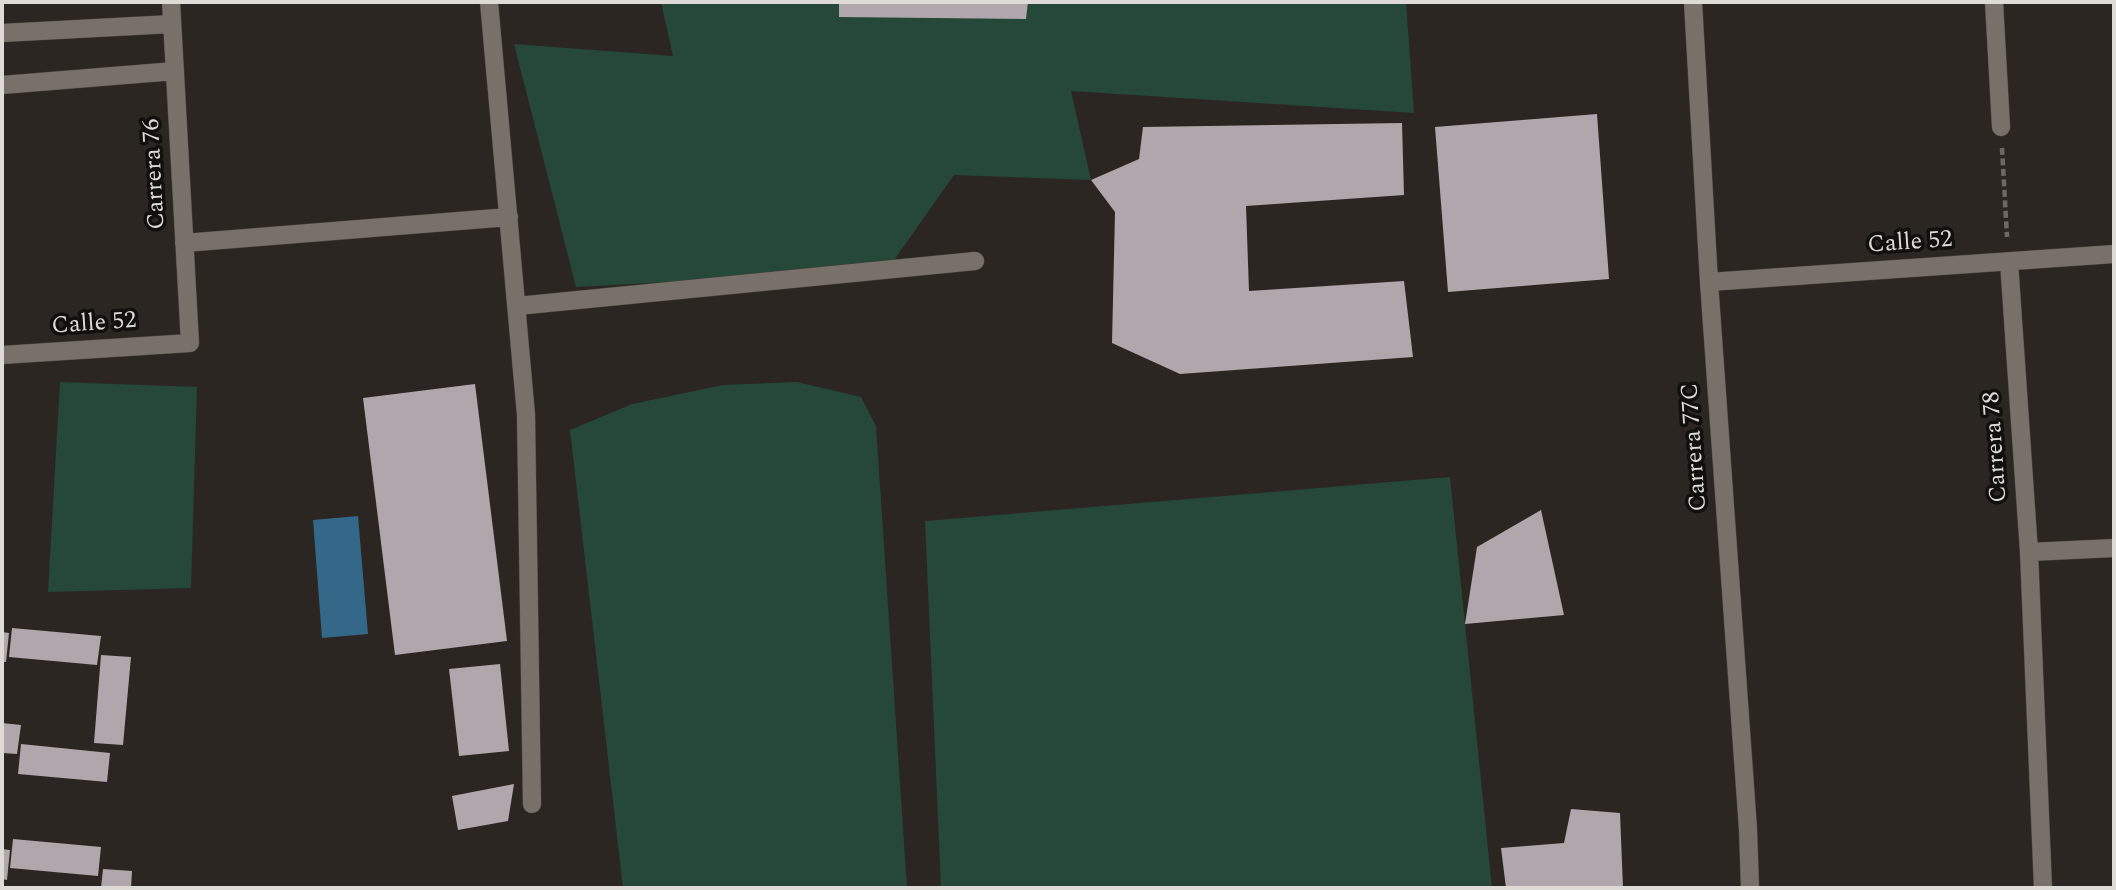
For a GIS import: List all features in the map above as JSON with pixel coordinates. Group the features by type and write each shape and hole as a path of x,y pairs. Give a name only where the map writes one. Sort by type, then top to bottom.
{"street":[{"name":"Carrera 76","path":"171,2 190,343"},
{"path":"489,2 526,415 532,804"},
{"name":"Carrera 77C","path":"1693,2 1750,888"},
{"path":"1994,2 2001,127"},
{"path":"2,33 172,24"},
{"path":"2,85 175,71"},
{"path":"184,243 509,217"},
{"name":"Calle 52","path":"1709,282 2114,254"},
{"path":"517,306 975,261"},
{"name":"Carrera 78","path":"2008,262 2029,552 2043,888"},
{"name":"Calle 52","path":"2,355 190,343"},
{"path":"2029,552 2114,548"}],"path":[{"path":"2001,127 2008,262"}],"green space":[{"path":"661,2 1406,2 1414,113 1071,91 1091,180 954,175 887,270 576,287 514,44 673,56"},
{"path":"60,382 197,387 191,588 48,592"},
{"path":"797,382 861,397 876,426 907,888 623,888 570,430 632,404 723,385"},
{"path":"1450,477 1492,888 941,888 925,521"}],"water":[{"path":"358,516 368,634 322,638 313,520"}],"building":[{"path":"839,2 1028,2 1026,19 839,17"},
{"path":"1597,114 1609,279 1448,292 1435,127"},
{"path":"1402,123 1404,195 1246,206 1249,291 1404,281 1413,357 1180,374 1112,343 1115,212 1091,180 1139,159 1143,127"},
{"path":"475,384 507,641 395,655 363,398"},
{"path":"1541,510 1564,615 1465,624 1477,547"},
{"path":"12,628 101,636 97,665 9,657"},
{"path":"2,632 9,633 6,662 2,662"},
{"path":"101,655 131,657 123,745 94,743"},
{"path":"500,664 509,751 459,756 449,669"},
{"path":"2,723 21,725 17,754 2,753"},
{"path":"21,744 110,753 107,782 18,774"},
{"path":"514,784 508,821 458,830 452,796"},
{"path":"1571,809 1620,813 1623,888 1506,888 1501,848 1564,843"},
{"path":"13,839 101,847 98,876 10,868"},
{"path":"2,849 10,850 7,880 2,879"},
{"path":"103,869 132,871 131,888 101,888"}]}
